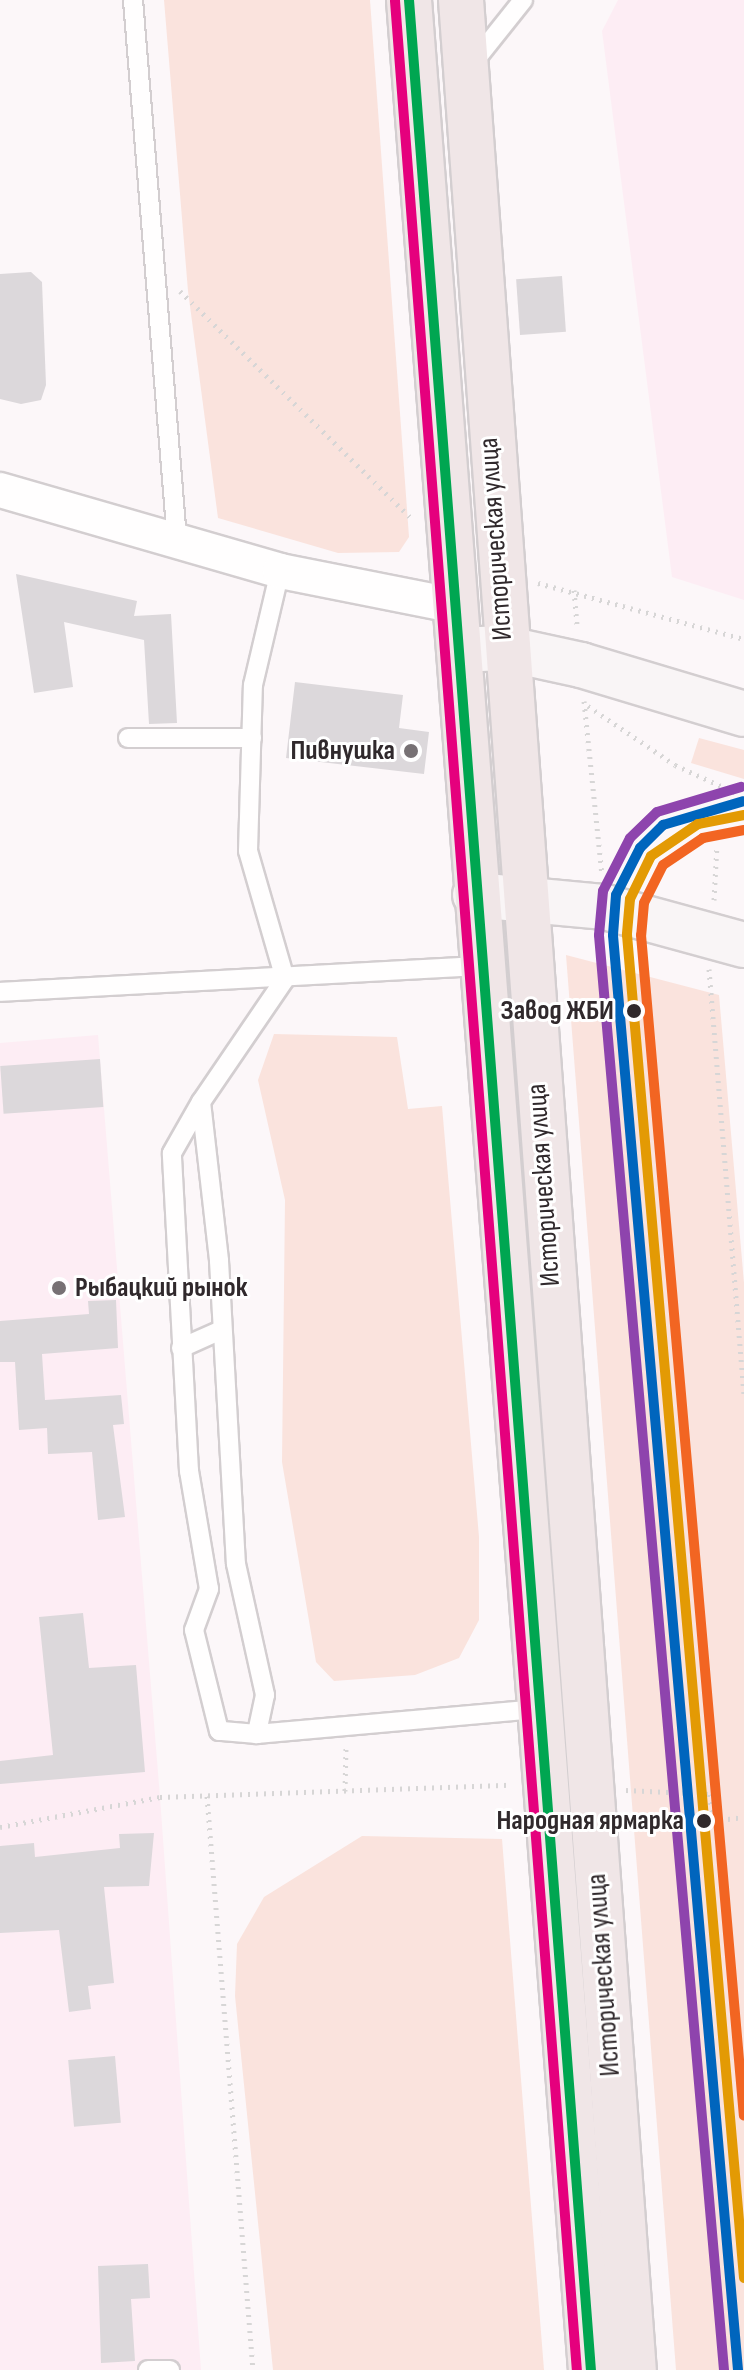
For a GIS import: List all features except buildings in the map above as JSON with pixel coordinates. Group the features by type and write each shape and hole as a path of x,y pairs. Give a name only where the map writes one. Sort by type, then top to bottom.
{"highway":[{"name":"Историческая улица","path":"409,0 457,606 479,966 591,2370"},
{"name":"Историческая улица","path":"461,0 503,648 634,2370"}],"main road":[{"path":"459,650 503,648 582,684 744,714"},
{"path":"475,895 605,907 726,954"}],"street":[{"path":"0,490 280,571 457,606"}],"lane":[{"path":"133,0 177,540"},
{"path":"466,72 523,0"},
{"path":"280,571 261,627 252,738 248,851 285,979"},
{"path":"128,738 252,738"},
{"path":"0,992 285,979 479,966"},
{"path":"285,979 201,1102 172,1153 189,1471 209,1589 194,1630 204,1685 219,1731 257,1734 538,1709"},
{"path":"201,1102 236,1564 265,1695 257,1734"},
{"path":"181,1348 219,1331"},
{"path":"148,2370 170,2370"}],"path":[{"path":"155,269 406,508 419,532"},
{"path":"499,577 574,590 744,639"},
{"path":"574,590 605,907"},
{"path":"582,684 675,765 739,794"},
{"path":"726,954 744,1395"},
{"path":"345,1791 347,1726"},
{"path":"0,1827 207,1796 502,1784"},
{"path":"207,1796 253,2370"},
{"path":"718,1819 744,1817"}],"shaded area":[{"path":"164,0 370,0 409,537 399,552 338,553 218,518 188,291"},
{"path":"618,0 744,0 744,600 672,577 602,31"},
{"path":"699,738 744,750 744,779 691,763"},
{"path":"566,955 719,995 744,1283 744,2370 676,2370"},
{"path":"274,1034 397,1037 408,1109 442,1106 479,1537 479,1620 459,1658 415,1675 334,1681 316,1662 282,1462 285,1200 258,1080"},
{"path":"98,1035 160,1797 201,2370 0,2370 0,1043"},
{"path":"362,1836 502,1839 544,2370 273,2370 235,1996 237,1944 264,1897"}],"transit line":[{"path":"409,0 591,2370"},
{"path":"395,1 577,2370"},
{"path":"724,2370 599,935 603,891 630,838 657,812 741,787"},
{"path":"738,2370 613,935 616,895 640,848 663,825 744,801"},
{"path":"744,815 698,824 651,856 630,899 627,935 744,2278"},
{"path":"744,830 703,838 663,865 644,903 641,935 744,2116"}],"place":[{"name":"Пивнушка","path":"411,751"},
{"name":"Завод ЖБИ","path":"634,1011"},
{"name":"Рыбацкий рынок","path":"59,1288"},
{"name":"Народная ярмарка","path":"704,1821"}]}
